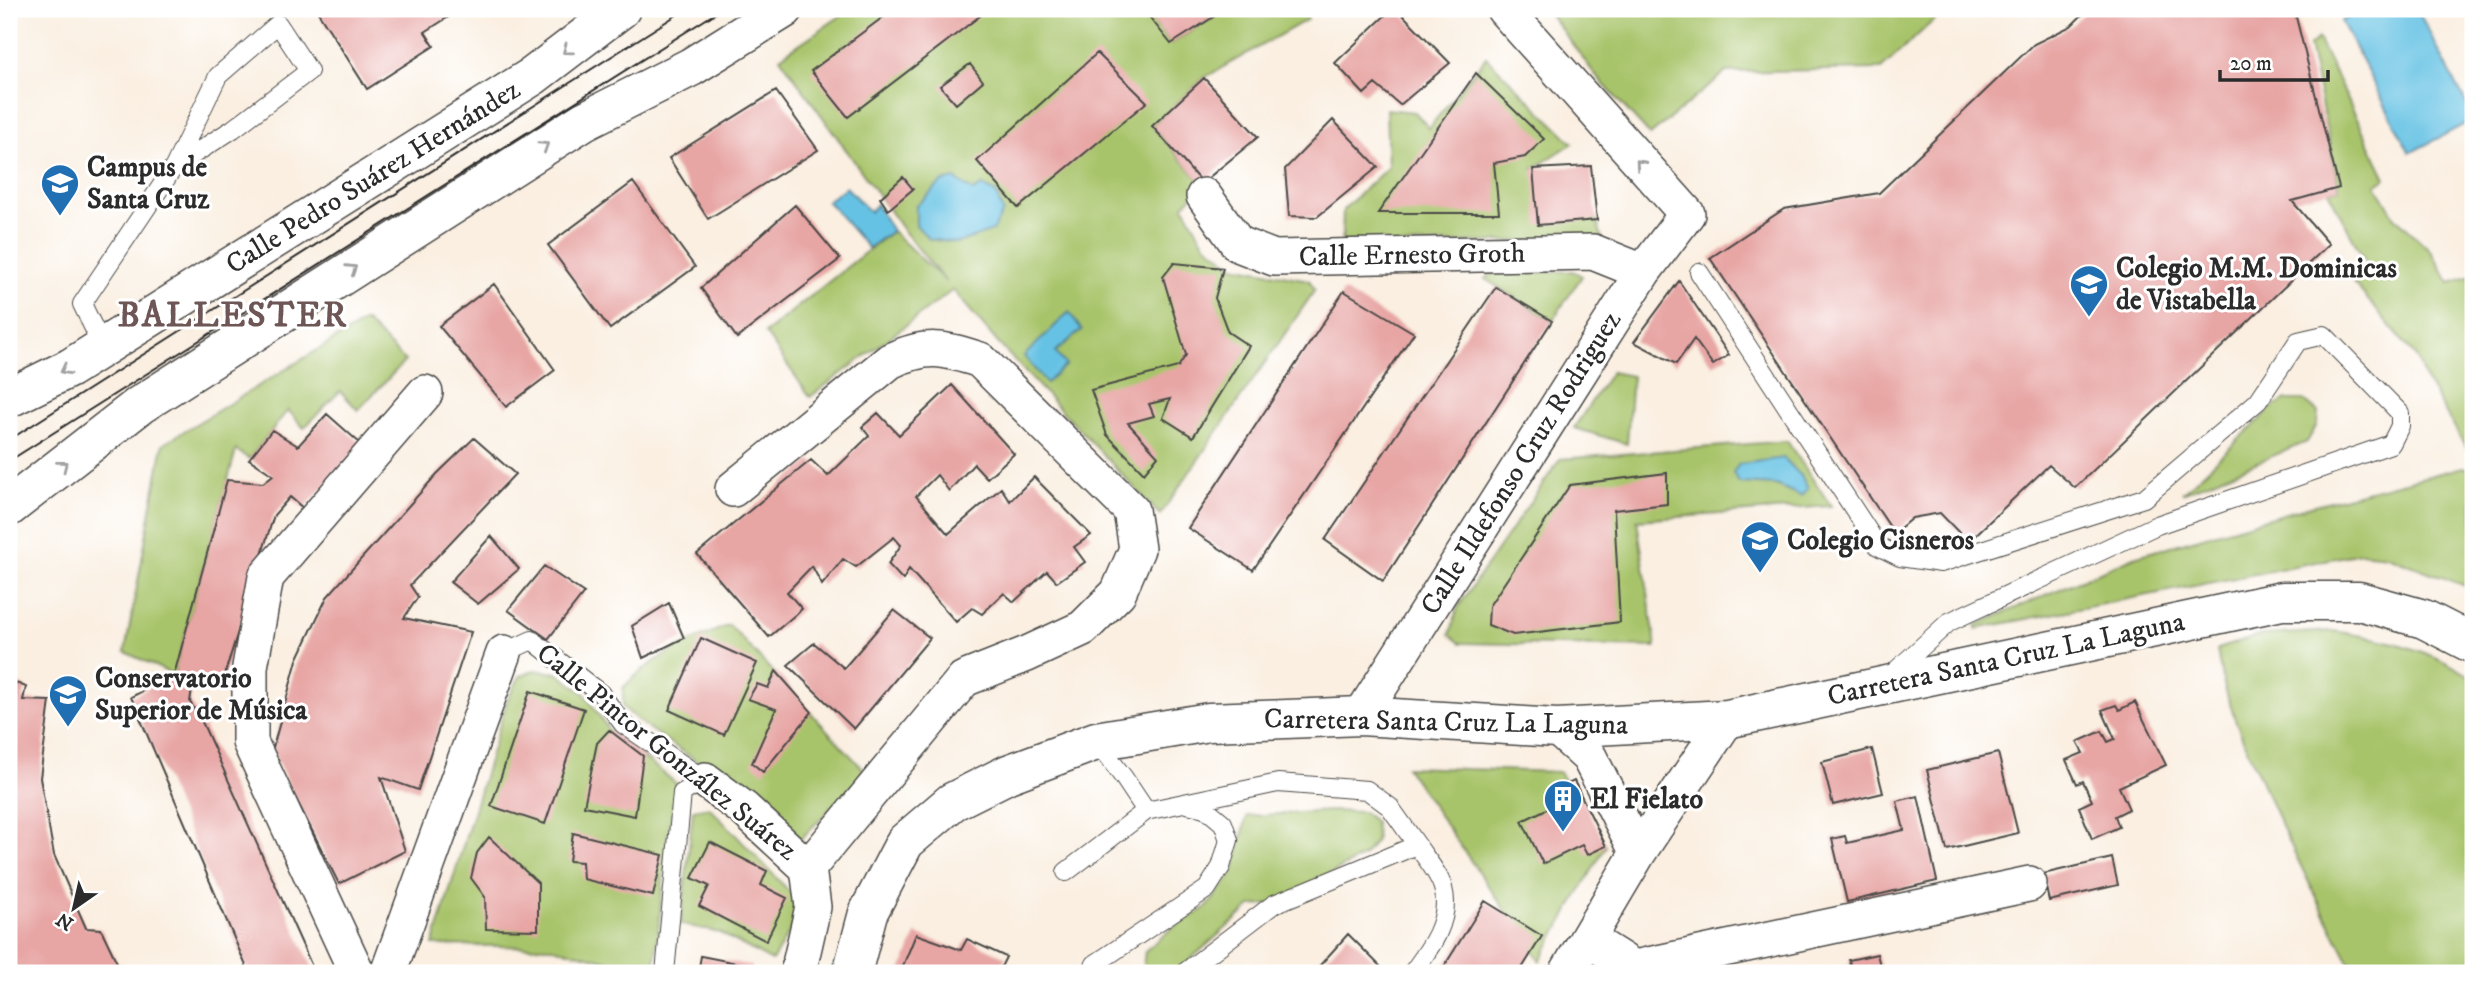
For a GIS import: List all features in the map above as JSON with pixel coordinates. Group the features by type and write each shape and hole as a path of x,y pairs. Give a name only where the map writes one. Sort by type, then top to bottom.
{"main road":[{"name":"Calle Pedro Suárez Hernández","path":"9,398 70,368 533,76 621,9"},
{"path":"9,507 152,397 584,121 691,67 784,9"},
{"name":"Carretera Santa Cruz La Laguna","path":"852,973 868,913 905,842 952,802 1008,774 1096,741 1209,722 1361,716 1558,729 1727,719 2282,601 2358,601 2424,619 2473,644"}],"street":[{"name":"Calle Ildefonso Cruz Rodriguez","path":"1361,716 1643,272 1687,214 1504,9"},
{"name":"Calle Ernesto Groth","path":"1204,196 1238,244 1273,258 1593,252 1643,272"},
{"path":"733,488 891,361 914,350 947,349 980,360 1131,510 1137,549 1118,593 1083,628 964,679 808,868"},
{"path":"357,973 250,742 250,667 267,577 425,393"},
{"path":"388,973 504,653"},
{"path":"1567,973 1638,853 1727,719"},
{"path":"1558,729 1589,757 1638,853"},
{"name":"Calle Pintor González Suárez","path":"705,780 744,809 808,868 813,907 798,973"},
{"path":"1588,939 1634,968 2029,884"}],"lane":[{"path":"103,347 82,304 174,167 218,76 278,24 309,71 233,128 174,167"},
{"path":"1699,272 1878,546 1900,557 1941,563 2144,498 2258,401 2298,341 2324,335 2400,413 2400,426 2391,444 2157,525 1949,622 1878,686"},
{"path":"2144,498 2157,525"},
{"name":"Calle Pintor González Suárez","path":"504,653 532,640 601,694 623,723 705,780"},
{"path":"1096,741 1146,811"},
{"path":"665,973 682,793 705,780"},
{"path":"1066,872 1146,811 1278,783 1367,790 1390,807 1443,887 1444,902 1436,941 1412,973"},
{"path":"1091,973 1095,964 1207,889 1222,867 1229,841 1223,823 1205,808 1186,804"},
{"path":"1184,973 1274,904 1417,845"}],"green space":[{"path":"851,9 1143,9 1171,44 1226,9 1298,9 1308,19 1204,78 1152,126 1202,183 1184,206 1204,243 1234,266 1309,280 1315,290 1160,515 998,343 953,290 810,397 765,333 892,231 946,282 903,230 780,57"},
{"path":"1546,9 1946,9 1881,69 1726,72 1650,135 1597,77"},
{"path":"2318,39 2386,178 2376,185 2395,217 2430,250 2450,283 2472,276 2473,278 2473,459 2424,377 2417,358 2353,282 2369,269 2328,191 2339,188 2309,46"},
{"path":"1486,57 1573,143 1533,169 1597,220 1602,238 1342,247 1343,210 1388,167 1386,109 1415,112 1429,128"},
{"path":"1573,271 1582,276 1552,321 1485,279 1491,274"},
{"path":"365,321 405,361 358,410 340,391 304,428 288,410 249,459 236,450 174,675 125,652 163,444"},
{"path":"1611,372 1632,376 1627,444 1574,428"},
{"path":"2286,400 2303,400 2318,412 2317,425 2307,442 2182,493 2272,408"},
{"path":"1787,441 1831,506 1637,520 1656,647 1460,643 1450,635 1458,607 1560,459"},
{"path":"2463,467 2473,471 2473,584 2468,587 2387,556 2361,553 1976,629 1976,625 2137,556 2307,507"},
{"path":"729,625 866,772 798,842 704,766 642,724 623,707 623,688 646,667"},
{"path":"2333,631 2406,646 2439,659 2473,678 2473,973 2355,973 2318,902 2240,732 2224,683 2217,649 2261,635"},
{"path":"534,670 557,673 584,693 609,730 677,784 667,842 654,973 553,947 433,945 507,701 520,676"},
{"path":"1406,767 1559,772 1606,846 1540,961"},
{"path":"709,807 804,907 772,961 720,933 681,924 693,810"},
{"path":"1331,811 1363,812 1375,822 1376,840 1364,856 1274,904 1251,906 1175,973 1142,973 1145,951 1172,928 1207,907 1233,873 1247,816"}],"water":[{"path":"2365,9 2417,9 2473,120 2410,153 2341,21"},
{"path":"955,179 973,191 982,186 996,193 1003,212 993,231 957,243 929,239 916,225 916,206 942,182"},
{"path":"846,187 870,212 876,204 892,231 868,248 827,201"},
{"path":"1069,312 1082,330 1055,352 1066,365 1046,383 1024,356"},
{"path":"1784,458 1802,477 1808,489 1801,496 1776,485 1739,483 1733,473 1739,464"}],"building":[{"path":"316,9 461,9 425,32 434,46 367,89"},
{"path":"894,9 989,9 848,117 811,71"},
{"path":"1143,9 1226,9 1171,44"},
{"path":"1392,9 1397,9 1450,63 1400,105 1375,84 1364,94 1335,63"},
{"path":"2088,9 2294,9 2339,188 2292,201 2329,244 2075,488 2049,465 1968,542 1940,513 1912,518 1894,533 1710,258 1784,209 1879,193 2034,44 2071,26"},
{"path":"1097,53 1147,102 1018,208 977,161"},
{"path":"970,64 983,81 956,104 940,86"},
{"path":"1476,73 1544,139 1525,157 1494,163 1499,213 1378,213"},
{"path":"1204,78 1258,137 1202,183 1152,126"},
{"path":"776,91 818,150 708,219 669,158"},
{"path":"1333,120 1378,167 1317,217 1289,216 1285,169"},
{"path":"1591,166 1597,220 1538,225 1533,169"},
{"path":"903,177 913,189 888,210 880,198"},
{"path":"633,182 695,267 610,329 548,245"},
{"path":"795,205 840,259 737,338 701,288"},
{"path":"1174,263 1223,268 1215,298 1228,332 1249,346 1193,437 1163,418 1170,399 1149,404 1154,416 1128,423 1158,456 1144,473 1107,435 1091,390 1178,367 1186,355 1163,277"},
{"path":"1679,281 1729,355 1713,365 1694,339 1676,364 1634,342"},
{"path":"494,284 555,370 506,407 439,326"},
{"path":"1496,287 1552,321 1383,581 1325,540"},
{"path":"1344,291 1414,333 1253,570 1188,528"},
{"path":"952,385 1014,454 987,478 974,464 949,491 937,475 916,496 948,534 1001,488 1010,501 1034,477 1091,535 1074,547 1085,562 1057,582 1047,571 1014,602 1004,593 982,614 972,608 956,622 909,569 903,580 888,564 901,545 894,537 856,567 843,559 822,585 812,566 787,592 802,609 769,637 697,554 811,460 828,476 869,436 862,427 878,413 899,435"},
{"path":"327,414 361,444 304,509 290,497 274,515 221,686 193,681 190,702 203,724 315,973 249,973 131,697 174,675 227,480 263,483 273,475 249,459 272,430 298,446"},
{"path":"474,438 515,474 410,585 418,597 404,618 471,632 418,790 381,777 405,851 339,884 272,751 297,660 327,597 437,474"},
{"path":"1667,473 1667,504 1614,510 1620,622 1513,635 1488,625 1489,606 1570,485"},
{"path":"491,536 519,569 478,604 450,582"},
{"path":"544,566 584,593 548,639 508,610"},
{"path":"669,603 684,638 643,658 632,626"},
{"path":"894,610 930,638 854,729 788,665 814,643 844,668"},
{"path":"701,638 757,663 724,735 669,710"},
{"path":"776,671 812,712 763,772 752,763 776,709 748,699 757,684 768,688"},
{"path":"9,680 26,687 23,700 50,701 40,778 54,855 86,928 101,929 122,973 9,973"},
{"path":"530,691 584,709 545,824 491,806"},
{"path":"2135,702 2166,765 2119,787 2129,809 2115,816 2119,827 2092,839 2079,807 2092,801 2083,781 2077,784 2066,760 2083,753 2077,742 2102,731 2108,742 2115,739 2102,710 2116,705 2119,710"},
{"path":"609,730 643,756 635,816 584,806 597,743"},
{"path":"1872,749 1883,793 1833,805 1822,762"},
{"path":"1998,753 2018,833 1947,850 1927,770"},
{"name":"El Fielato","path":"1574,781 1606,846 1587,855 1582,845 1543,864 1522,821 1561,802 1555,790"},
{"path":"1918,796 1937,881 1847,902 1832,839 1845,836 1847,843 1904,830 1897,801"},
{"path":"573,833 663,855 653,896 583,879 582,862 569,861"},
{"path":"489,837 538,883 538,930 486,929 485,897 471,878 477,853"},
{"path":"710,842 767,871 761,885 787,898 766,941 699,906 709,886 692,878"},
{"path":"2112,858 2118,885 2049,901 2043,874"},
{"path":"1485,901 1542,936 1519,973 1440,973"},
{"path":"916,934 961,950 967,939 1006,957 998,973 900,973"},
{"path":"1348,934 1380,966 1374,973 1313,973"},
{"path":"1877,954 1882,973 1852,973 1849,960"},
{"path":"701,956 752,966 751,973 698,973"}],"tram line":[{"path":"9,440 686,9"},
{"path":"9,461 722,9"}],"place":[{"name":"Campus de Santa Cruz","path":"60,217"},
{"name":"Colegio M.M. Dominicas de Vistabella","path":"2089,318"},
{"name":"Colegio Cisneros","path":"1760,574"},
{"name":"Conservatorio Superior de Música","path":"68,728"},
{"name":"El Fielato","path":"1563,833"}],"district":[{"name":"BALLESTER","path":"233,316"}]}
